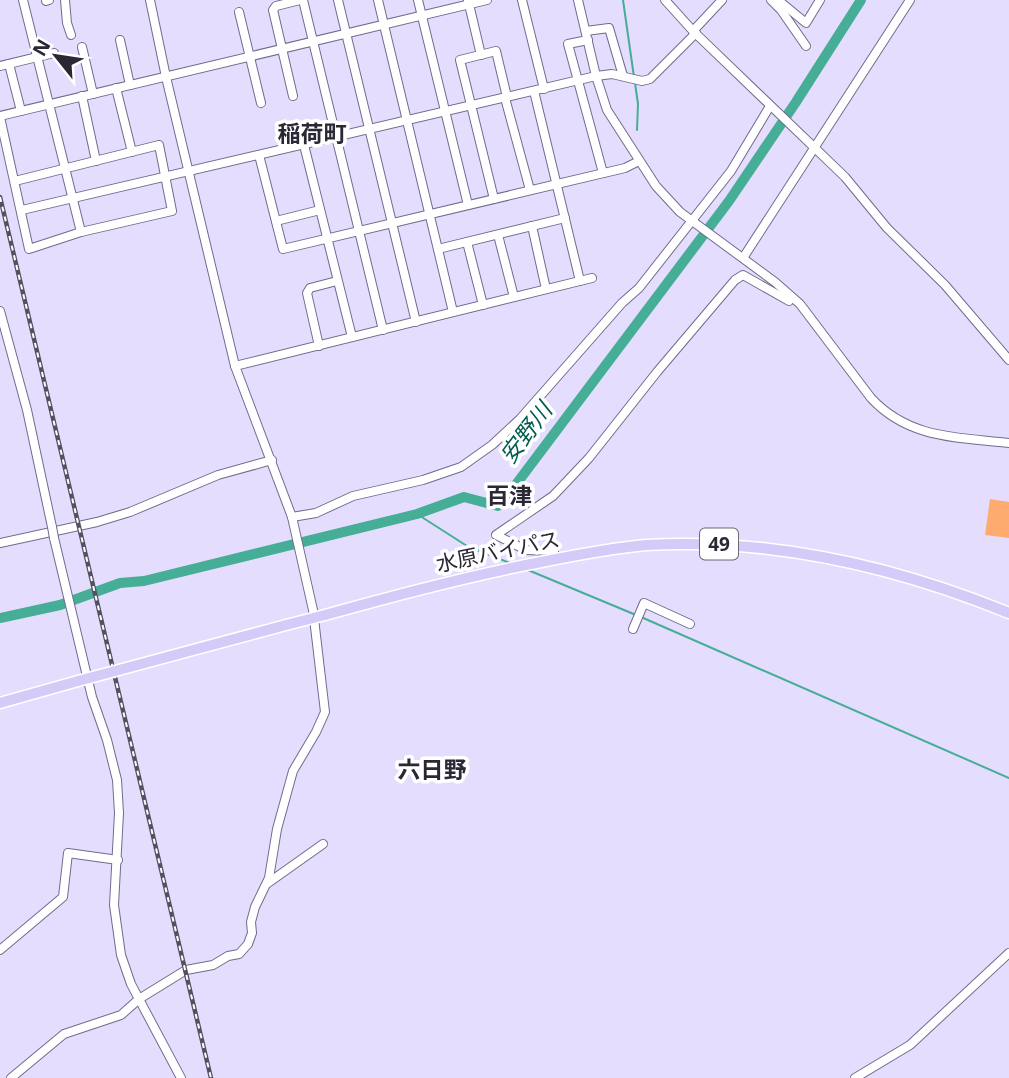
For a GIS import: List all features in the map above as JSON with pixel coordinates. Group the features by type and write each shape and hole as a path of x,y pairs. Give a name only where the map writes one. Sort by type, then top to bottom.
{"highway":[{"name":"水原バイパス","path":"0,702 437,584 579,554 646,545 706,544 801,554 859,564 903,575 1009,613"}],"street":[{"path":"23,0 80,232"},
{"path":"65,0 71,35"},
{"path":"11,1078 64,1034 121,1015 139,999 186,970 214,965 228,956 239,954 248,944 253,933 251,922 255,907 268,883 279,820 293,771 316,732 324,709 318,646 292,521 272,460 235,366 150,0"},
{"path":"293,96 273,10 275,6 302,0 383,330"},
{"path":"338,0 416,321"},
{"path":"378,0 453,312"},
{"path":"418,0 468,205"},
{"path":"15,181 159,145 172,211 80,232 29,249 0,116 422,16 469,2 487,0"},
{"path":"522,0 544,89"},
{"path":"578,0 596,76 612,121 671,204 800,304 883,412 914,429 1009,443"},
{"path":"665,0 694,32 845,177 905,247 945,285 1009,360"},
{"path":"22,210 596,76 612,74 642,81 650,79 722,0"},
{"path":"771,0 781,9 806,47"},
{"path":"778,0 806,23 820,0"},
{"path":"740,256 910,0"},
{"path":"469,2 481,55"},
{"path":"239,12 261,103"},
{"path":"603,173 568,44 609,28 623,76"},
{"path":"120,40 131,85"},
{"path":"82,47 93,94"},
{"path":"494,199 460,60 496,51 530,190"},
{"path":"21,111 5,65 54,53"},
{"path":"116,88 132,152"},
{"path":"534,91 580,281"},
{"path":"82,96 96,161"},
{"path":"292,521 353,496 443,474 461,467 492,446 531,407 696,223 772,108"},
{"path":"304,145 352,337"},
{"path":"259,155 283,249 625,168 639,161"},
{"path":"276,221 320,210"},
{"path":"438,249 565,218"},
{"path":"532,226 546,289"},
{"path":"498,235 514,297"},
{"path":"467,242 483,305"},
{"path":"554,551 526,550 496,535 553,496 589,458 735,280 743,275 789,301"},
{"path":"235,366 592,278"},
{"path":"319,345 307,293 310,288 337,281"},
{"path":"0,311 27,410 92,698 114,764 119,813 114,905 121,955 131,984 181,1078"},
{"path":"0,543 130,512 218,475 272,460"},
{"path":"633,629 644,603 690,624"},
{"path":"268,883 323,844"},
{"path":"0,950 63,897 68,853 118,860"},
{"path":"855,1078 910,1045 1009,953"}],"shaded area":[{"path":"990,499 1009,502 1009,538 985,535"}],"waterway":[{"path":"623,0 634,77"},
{"name":"安野川","path":"0,618 60,605 120,583 144,581 417,514 464,497 498,506 729,201 861,0"},
{"path":"635,83 638,104 637,130"},
{"path":"417,514 467,546 510,563"},
{"path":"528,570 636,615"},
{"path":"641,617 1009,778"}],"railway":[{"path":"0,197 211,1078"}],"district":[{"name":"稲荷町","path":"312,134"},
{"name":"百津","path":"509,496"},
{"name":"六日野","path":"432,770"}]}
